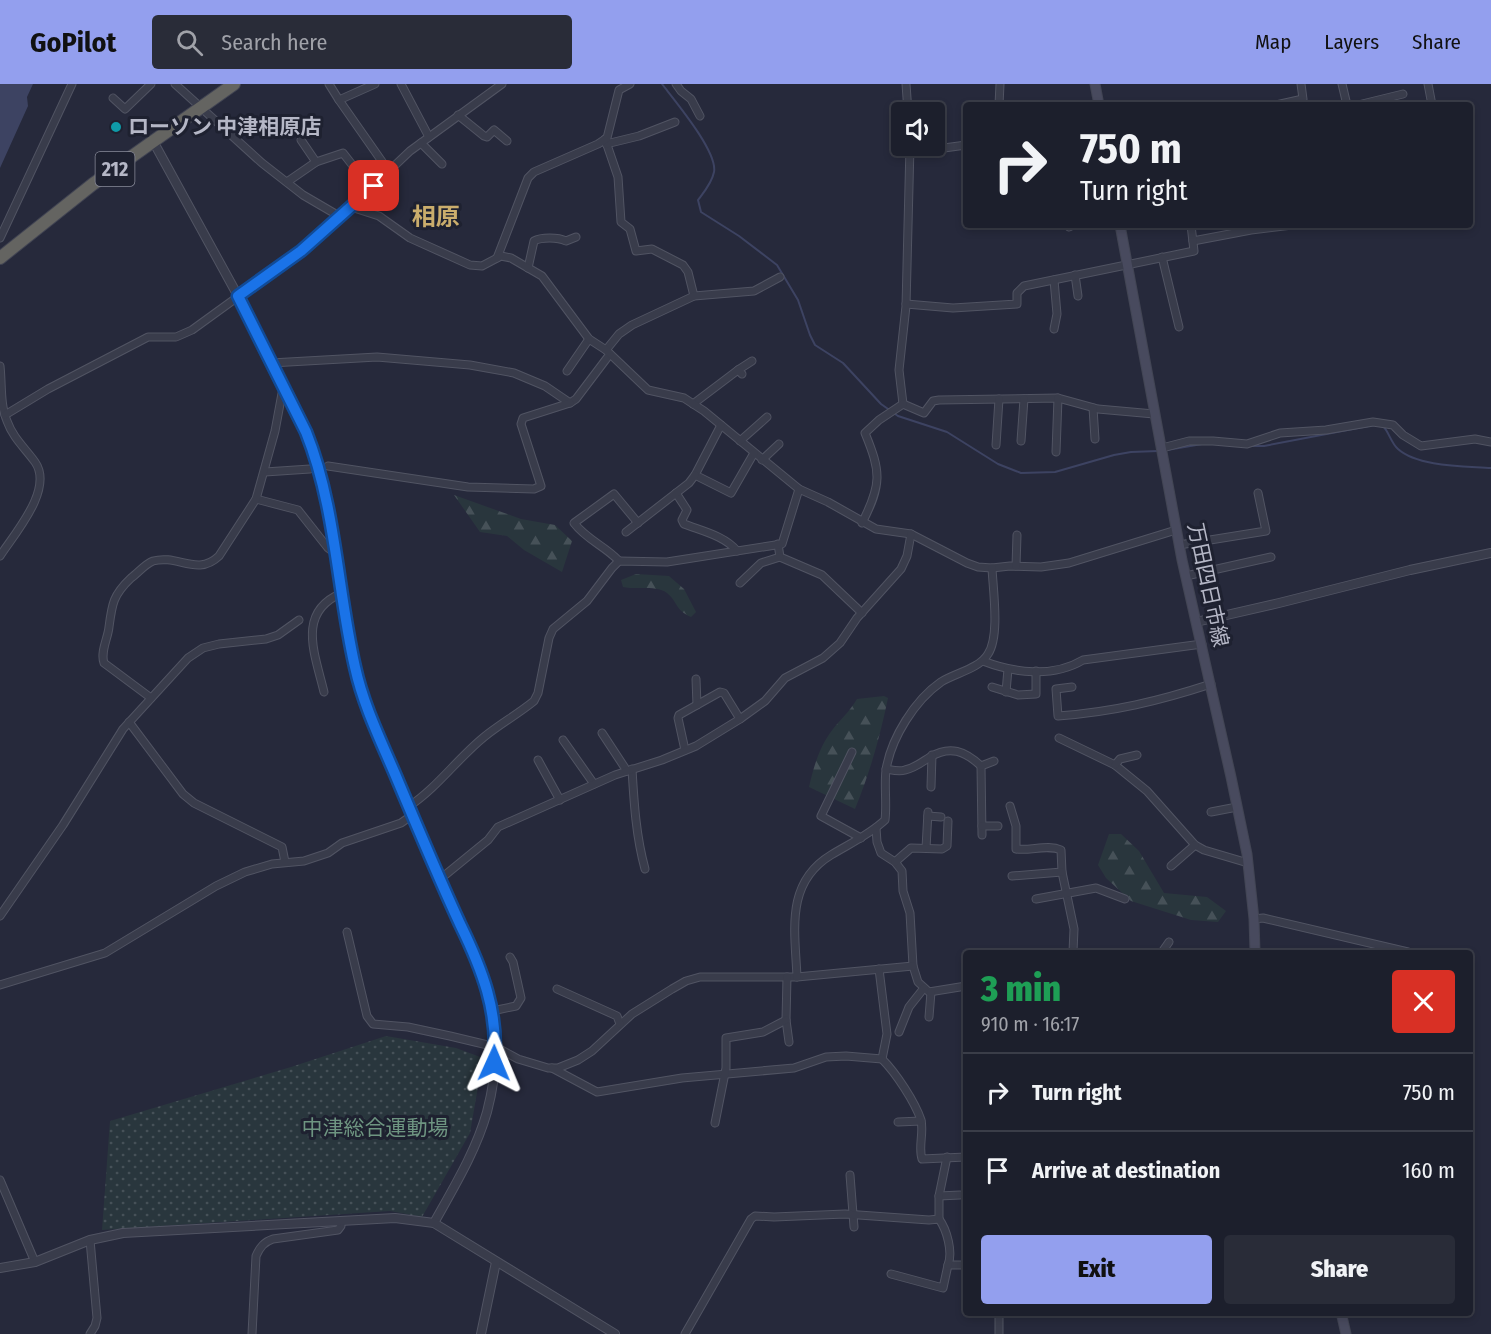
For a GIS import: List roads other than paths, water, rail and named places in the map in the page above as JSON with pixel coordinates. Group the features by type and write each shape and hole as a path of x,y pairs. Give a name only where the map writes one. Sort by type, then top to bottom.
{"highway":[{"name":"212","path":"0,258 93,184 234,84"}],"main road":[{"path":"1095,84 1098,102"},
{"name":"万田四日市線","path":"1121,228 1176,530 1248,863 1255,950"},
{"path":"1342,1316 1346,1334"}],"street":[{"path":"0,238 72,84"},
{"path":"113,98 125,109 151,84"},
{"path":"175,84 303,195 339,216"},
{"path":"329,84 388,170"},
{"path":"339,100 375,84"},
{"path":"401,84 429,137"},
{"path":"5,415 48,389 148,337 176,338 192,330 301,251 371,189 388,170 502,84"},
{"path":"630,84 620,90 606,141 618,177 621,222 630,230 636,251 652,249 683,266 688,272 694,296"},
{"path":"676,84 691,99 700,116"},
{"path":"906,84 907,102"},
{"path":"999,102 1000,84"},
{"path":"1290,102 1303,99 1301,84"},
{"path":"1342,84 1346,102"},
{"path":"1428,84 1431,102"},
{"path":"1370,102 1403,94"},
{"path":"458,115 484,136 494,130 507,141"},
{"path":"497,258 528,178 534,172 606,141 639,136 675,123"},
{"path":"301,140 316,162"},
{"path":"153,141 238,296 315,455 323,482 355,669 377,734 439,880 475,955 488,990 496,1047 487,1112 466,1164 434,1223"},
{"path":"421,143 442,164"},
{"path":"945,148 963,145"},
{"path":"287,182 316,162 343,153 371,189"},
{"path":"903,404 899,370 906,304 910,156"},
{"path":"351,207 379,216 410,238 470,265 482,266 501,256 511,258 542,276 589,339 608,352 648,390 684,398 799,489 828,502 876,530 911,534 967,563 992,568 1041,567 1069,563 1176,530"},
{"path":"906,304 953,308 1017,304 1017,293 1024,286 1194,251 1191,228"},
{"path":"1193,242 1251,228"},
{"path":"528,268 534,242 538,239 561,238 566,241 576,237"},
{"path":"1162,257 1179,327"},
{"path":"1075,275 1078,296"},
{"path":"328,466 468,487 534,489 541,486 520,424 524,418 570,404 576,399 619,334 632,325 694,296 754,291 780,277"},
{"path":"1054,279 1058,314 1054,329"},
{"path":"567,371 589,339"},
{"path":"271,363 377,357 470,364 514,373 545,386 570,404"},
{"path":"693,404 740,372 752,361"},
{"path":"0,366 5,415 15,438 36,463 41,474 38,495 27,516 0,555"},
{"path":"152,698 104,663 102,658 109,630 111,606 119,589 147,564 154,561 173,561 201,566 212,563 219,556 256,499 265,472 283,388"},
{"path":"996,445 999,399"},
{"path":"1021,441 1024,399"},
{"path":"903,404 924,413 933,401 939,400 1058,399 1093,408 1154,414"},
{"path":"1056,452 1058,399"},
{"path":"862,522 873,502 878,473 876,460 865,433 879,420 903,404"},
{"path":"1093,408 1095,439"},
{"path":"740,441 767,417"},
{"path":"1162,448 1189,441 1247,444 1280,433 1326,430 1373,422 1393,425 1402,435 1421,446 1491,435"},
{"path":"626,532 689,483 721,425"},
{"path":"1475,439 1491,442"},
{"path":"762,460 779,444"},
{"path":"695,475 731,493 754,453"},
{"path":"265,472 310,469"},
{"path":"638,523 614,494 574,524 583,535 620,561 667,562 782,544 799,489"},
{"path":"676,493 687,510 682,520 684,524 723,539 737,550"},
{"path":"1179,544 1266,531 1258,493"},
{"path":"256,499 298,510 328,548 336,554"},
{"path":"439,880 488,840 498,827 594,784 685,750 740,719 765,701 785,678 823,658 840,643 862,613 901,569 907,556 911,534"},
{"path":"1016,566 1017,535"},
{"path":"778,544 780,557"},
{"path":"1196,622 1410,570 1491,553"},
{"path":"740,583 761,563 780,557 822,575 862,613"},
{"path":"1186,576 1271,557"},
{"path":"408,807 431,789 484,736 534,701 538,693 553,628 587,601 620,561"},
{"path":"797,977 795,913 799,890 806,878 828,857 861,838 885,820 886,769 895,738 926,693 943,681 983,661 989,653 993,643 992,568"},
{"path":"324,692 312,638 314,621 317,611 324,604 342,593"},
{"path":"0,916 63,825 123,729 188,658 203,648 266,639 278,635 299,620"},
{"path":"983,661 1017,671 1055,670 1083,660 1202,644"},
{"path":"1006,692 1008,669"},
{"path":"993,687 1018,695 1036,694 1036,671"},
{"path":"696,679 697,705"},
{"path":"1072,687 1056,689 1058,716 1096,714 1134,706 1211,684"},
{"path":"685,750 678,718 720,692 724,693 740,719"},
{"path":"129,722 183,794 194,803 282,847 285,862"},
{"path":"602,734 629,770 640,849 645,868"},
{"path":"1059,738 1115,765 1147,791 1195,844 1204,850 1248,863"},
{"path":"563,740 594,784"},
{"path":"886,769 903,771 920,764 932,755 950,751 962,751 981,766"},
{"path":"852,752 821,816 861,838"},
{"path":"931,787 932,755"},
{"path":"1115,765 1120,759 1137,756"},
{"path":"538,760 560,800"},
{"path":"981,766 994,762"},
{"path":"981,766 982,835"},
{"path":"1010,806 1016,826 1016,849 1028,851 1055,847 1061,850 1062,872 1074,929 1073,950"},
{"path":"1211,812 1237,807"},
{"path":"926,848 928,814 941,817"},
{"path":"0,985 105,953 216,886 260,866 304,861 327,853 342,843 401,823 411,816"},
{"path":"896,862 911,848 942,849 948,846 948,821"},
{"path":"982,826 998,826"},
{"path":"876,828 881,853 896,862 902,871 903,891 910,914 913,966 918,982 931,992 963,987"},
{"path":"1171,866 1195,844"},
{"path":"1012,876 1062,872"},
{"path":"1036,898 1096,888 1125,899"},
{"path":"1254,919 1263,918 1399,950"},
{"path":"347,932 367,1016 373,1024 429,1031 496,1047 518,1059 552,1068 597,1092 682,1078 794,1068 826,1057 882,1059 901,1084 921,1121 920,1154 922,1159 963,1157"},
{"path":"1163,950 1169,942"},
{"path":"492,1011 516,1006 521,998 510,957"},
{"path":"552,1068 578,1060 592,1051 632,1014 686,981 700,977 797,977 913,966"},
{"path":"879,969 887,1034 882,1059"},
{"path":"787,977 786,1020 789,1042"},
{"path":"898,1032 909,1007 924,988"},
{"path":"557,989 617,1016 620,1024"},
{"path":"928,1017 931,992"},
{"path":"715,1123 725,1075 726,1038 763,1032 786,1020"},
{"path":"898,1122 921,1121"},
{"path":"891,1274 943,1288 950,1262 945,1227 939,1219 939,1196 947,1157"},
{"path":"850,1175 854,1227"},
{"path":"0,1180 35,1262"},
{"path":"939,1196 960,1195"},
{"path":"685,1334 751,1219 755,1216 854,1215 939,1219"},
{"path":"0,1268 35,1262 90,1240 123,1233 395,1218 434,1223 615,1334"},
{"path":"252,1334 256,1256 260,1248 265,1242 273,1239 338,1230 341,1221"},
{"path":"90,1240 97,1334"},
{"path":"481,1334 496,1262"},
{"path":"948,1265 963,1265"},
{"path":"999,1316 999,1334"},
{"path":"90,1334 97,1318"}],"water":[{"path":"0,84 33,84 27,97 28,106 0,168"}],"waterway":[{"path":"662,84 703,140 713,163 712,180 698,200 701,212 739,236 777,265 798,300 815,345 843,363 881,404 898,416 947,432 998,464 1021,473 1055,472 1114,455 1158,451"},
{"path":"1250,446 1264,446 1374,425"},
{"path":"1383,426 1398,449 1417,459 1442,464 1491,468"},
{"path":"1167,450 1202,444"}],"place":[{"name":"ローソン 中津相原店","path":"116,127"}],"district":[{"name":"相原","path":"436,217"}],"park label":[{"name":"中津総合運動場","path":"375,1128"}]}
